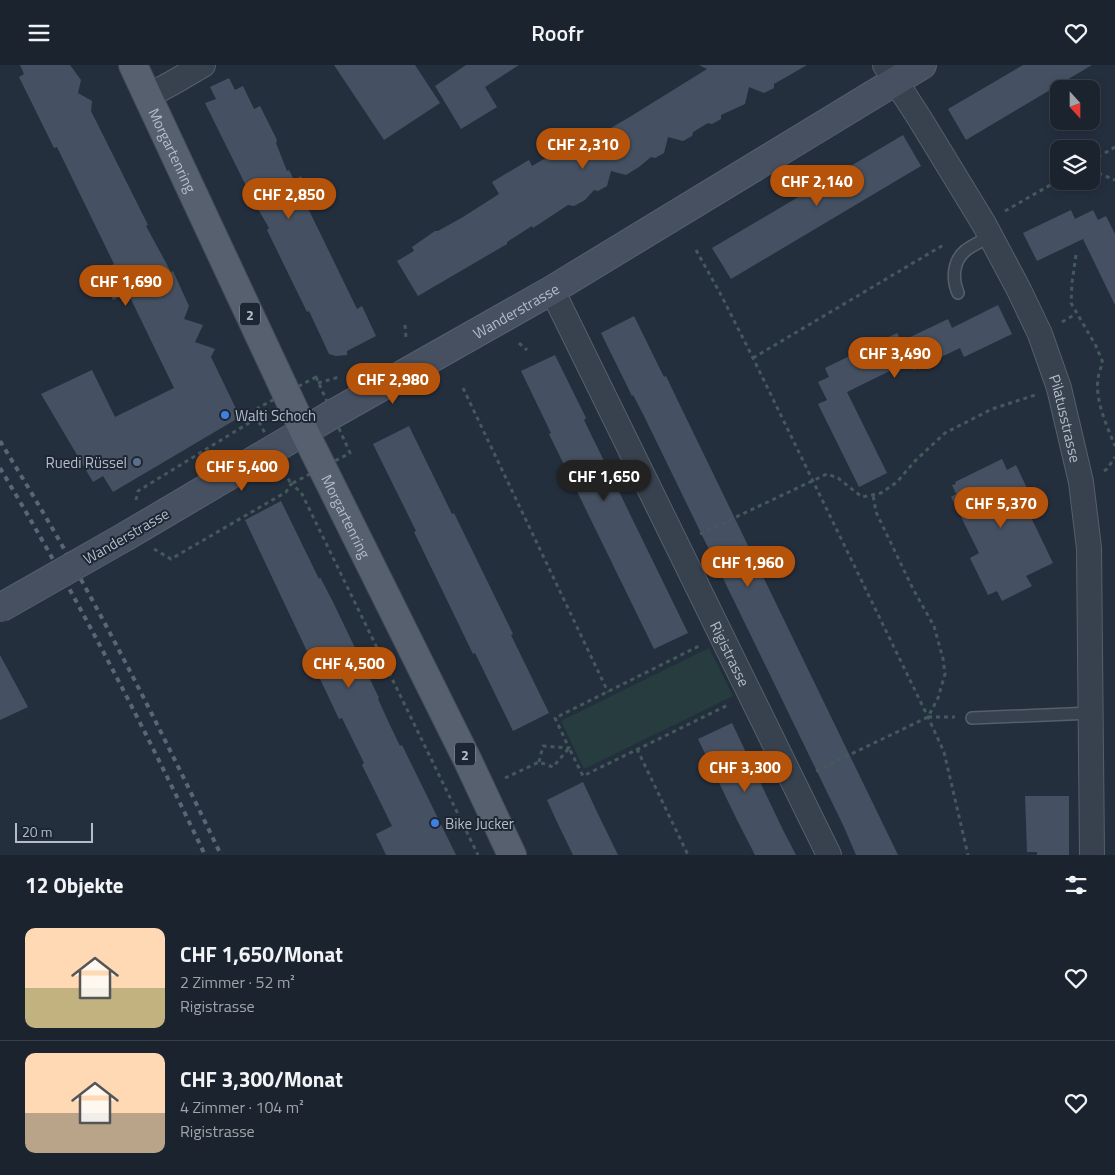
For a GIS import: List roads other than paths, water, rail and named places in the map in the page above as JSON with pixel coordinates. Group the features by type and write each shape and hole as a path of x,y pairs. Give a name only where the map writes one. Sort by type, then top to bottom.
{"main road":[{"name":"Morgartenring","path":"133,65 304,431 467,759 512,855"}],"street":[{"path":"148,96 203,65"},
{"name":"Wanderstrasse","path":"0,608 304,431 552,290 890,73 922,65"},
{"name":"Pilatusstrasse","path":"890,73 987,230 1040,334 1059,388 1079,474 1089,548 1092,855"},
{"name":"Rigistrasse","path":"552,290 829,855"}],"lane":[{"path":"958,293 954,284 954,273 958,260 987,230"},
{"path":"972,718 1092,713"}],"railway":[{"path":"0,441 93,601 221,855"},
{"path":"0,468 55,563 107,659 205,855"}],"place":[{"name":"Walti Schoch","path":"225,415"},
{"name":"Ruedi Rüssel","path":"137,462"},
{"name":"Bike Jucker","path":"435,823"}]}
